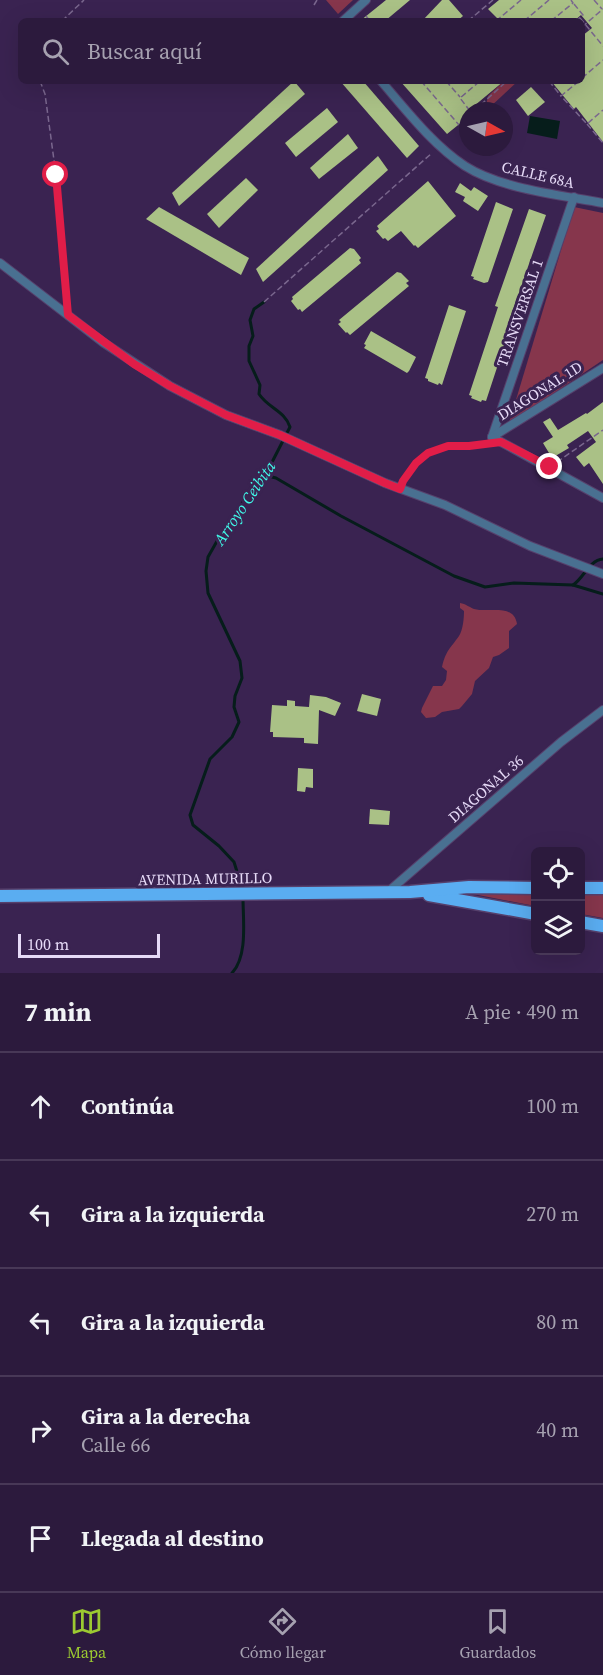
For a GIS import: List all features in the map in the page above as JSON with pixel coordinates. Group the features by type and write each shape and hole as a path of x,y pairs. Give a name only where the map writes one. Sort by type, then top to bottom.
{"main road":[{"name":"AVENIDA MURILLO","path":"0,896 410,892 469,887 531,888"},
{"path":"585,888 603,888"},
{"name":"AVENIDA MURILLO","path":"410,892 531,913"},
{"path":"585,923 603,926"}],"street":[{"path":"346,18 366,0"},
{"name":"CALLE 68A","path":"384,84 440,147 467,167 500,182 603,203"},
{"name":"TRANSVERSAL 1","path":"492,437 574,197"},
{"path":"0,263 134,364 226,415 280,435 385,483 446,505 530,546 603,574"},
{"name":"DIAGONAL 1D","path":"492,437 603,368"},
{"path":"492,437 603,498"},
{"name":"DIAGONAL 36","path":"388,892 561,742 603,710"}],"path":[{"path":"65,18 84,0"},
{"path":"314,5 317,0"},
{"path":"472,18 493,0"},
{"path":"500,18 521,0"},
{"path":"528,18 549,0"},
{"path":"571,0 583,15 580,18"},
{"path":"594,0 603,10 586,24 603,46"},
{"path":"555,18 573,3"},
{"path":"599,13 603,18"},
{"path":"585,75 603,60"},
{"path":"41,84 45,94 56,175 68,315"},
{"path":"424,84 459,125"},
{"path":"449,84 463,102"},
{"path":"460,98 476,84"},
{"path":"484,102 504,84"},
{"path":"551,84 603,143"},
{"path":"561,96 575,84"},
{"path":"587,123 603,110"},
{"path":"264,302 440,147"},
{"path":"550,467 603,430"},
{"path":"400,489 416,463 438,448 501,442"}],"shaded area":[{"path":"326,0 353,0 338,14"},
{"path":"501,84 515,84 495,102 487,102 488,96"},
{"path":"530,116 560,121 557,139 527,133"},
{"path":"574,207 603,213 603,360 509,423"},
{"path":"460,603 474,609 506,611 515,617 517,624 509,631 509,648 493,657 489,668 475,681 472,694 462,706 459,709 442,712 435,717 426,718 421,712 422,708 433,686 442,686 446,680 447,671 442,667 447,653 461,631 464,611 460,608"},
{"path":"468,893 531,893 531,905"},
{"path":"585,894 603,894 603,918 585,915"}],"building":[{"path":"386,0 410,0 389,18 364,18"},
{"path":"442,0 449,0 463,16 461,18 425,18"},
{"path":"499,0 603,0 603,142 576,107 574,109 553,84 585,84 585,34 592,28 585,18 581,15 578,18 497,18 488,9"},
{"path":"291,84 297,84 305,94 179,206 172,193"},
{"path":"343,84 366,84 419,146 407,158"},
{"path":"403,84 500,84 479,102 459,102 459,124 447,134"},
{"path":"531,87 545,102 528,116 516,100"},
{"path":"327,108 338,122 296,157 285,143"},
{"path":"348,134 358,148 319,179 310,168"},
{"path":"378,156 388,170 263,282 256,269"},
{"path":"246,178 258,190 219,228 207,214"},
{"path":"428,181 456,216 418,248 401,231 388,241 383,239 376,231 379,229 377,226"},
{"path":"460,183 471,191 474,187 488,196 478,211 463,201 465,197 455,192"},
{"path":"496,202 513,209 488,282 484,283 471,276"},
{"path":"159,207 249,258 241,275 146,219"},
{"path":"529,209 546,215 507,327 510,328 486,401 481,402 469,395 498,307 495,306"},
{"path":"350,248 354,249 361,258 359,260 361,263 302,312 298,310 291,301 292,297"},
{"path":"397,272 409,281 406,283 409,286 350,335 346,333 338,324 341,322 339,320"},
{"path":"449,305 466,311 442,385 439,383 438,385 425,378"},
{"path":"371,331 416,357 407,373 364,348"},
{"path":"603,402 603,484 589,463 584,467 576,457 596,442 588,431 567,445 569,448 552,458 543,443 553,437 543,422 550,418 558,430"},
{"path":"362,694 381,699 377,716 357,711"},
{"path":"310,695 326,697 341,703 335,716 319,710 318,744 304,743 304,738 273,737 273,732 270,732 272,705 287,706 287,700 295,701 295,706 309,707"},
{"path":"298,768 313,769 313,788 306,787 305,792 297,791"},
{"path":"370,809 390,811 389,825 369,824"}],"waterway":[{"name":"Arroyo Ceibita","path":"243,891 234,862 219,846 193,825 190,815 210,759 232,737 239,722 234,707 235,696 242,678 240,661 208,593 206,571 208,557 221,534 231,525 248,492 268,470 290,427 284,417 259,394 260,385 249,361 249,346 253,336 250,320 254,309 264,302"},
{"path":"264,475 276,478 341,516 454,576 485,587 514,583 573,585 594,562 603,559"},
{"path":"573,585 603,594"},
{"name":"Arroyo Ceibita","path":"232,973 243,948 243,898"}],"route":[{"path":"56,175 68,315 134,364 170,386 226,415 280,435 400,489 416,463 428,453 448,446 501,442 550,467"}]}
